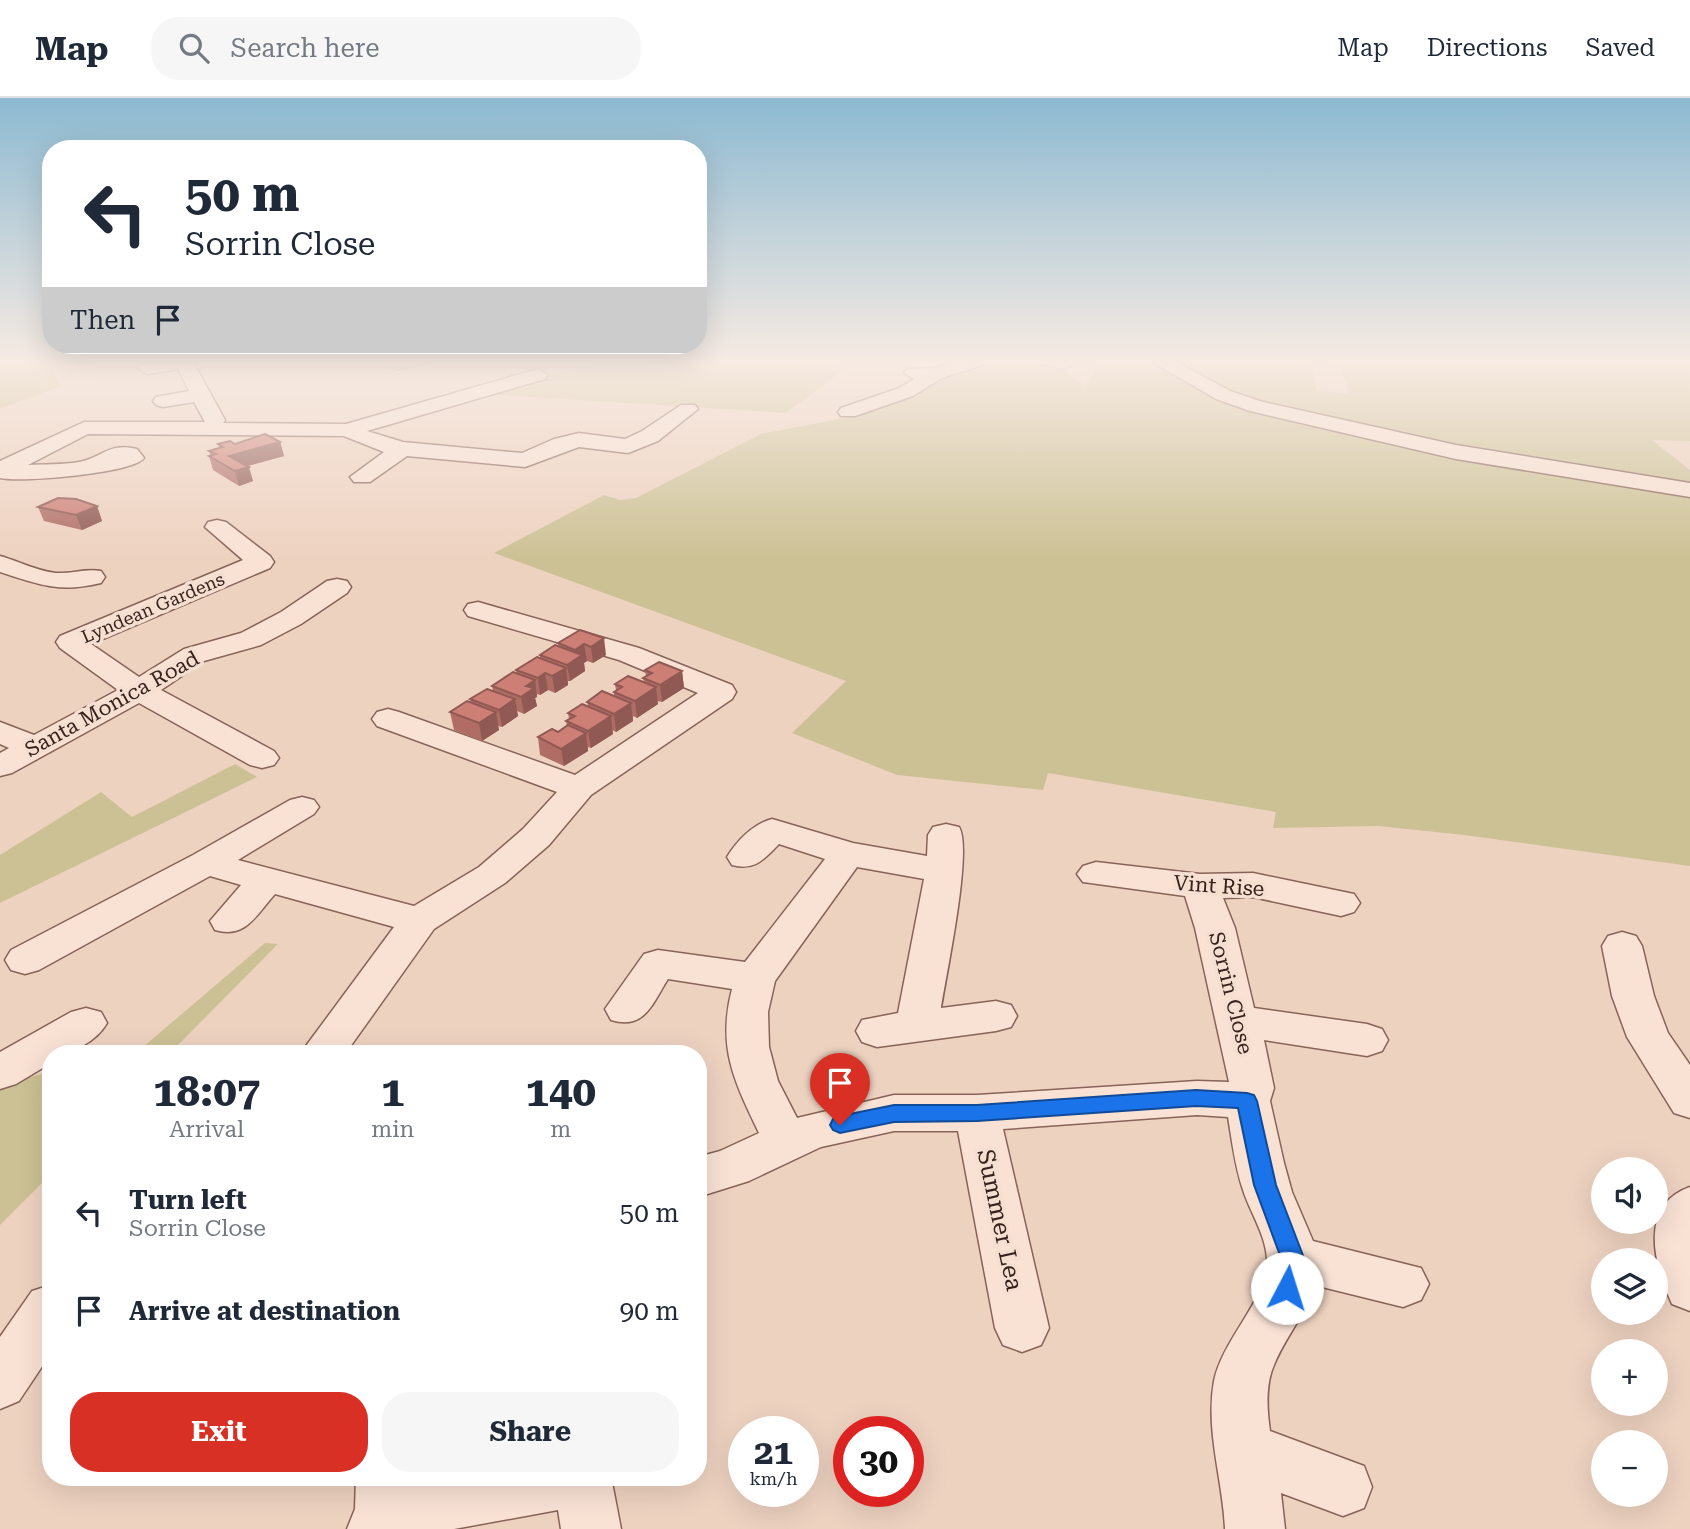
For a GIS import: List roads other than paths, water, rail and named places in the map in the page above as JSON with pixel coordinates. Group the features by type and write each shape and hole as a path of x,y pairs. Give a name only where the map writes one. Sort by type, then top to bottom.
{"street":[{"path":"0,472 84,428 347,430 358,427"},
{"path":"525,460 562,443 579,440 628,446 663,427"},
{"path":"1346,427 1468,454 1690,491"},
{"path":"347,430 380,444 403,449 525,460 551,471"},
{"path":"362,477 403,449"},
{"path":"0,472 78,469 103,463"},
{"name":"Lyndean Gardens","path":"139,691 70,642 261,562 217,527"},
{"path":"0,564 45,581 58,583 92,577"},
{"name":"Santa Monica Road","path":"0,766 139,691 194,655 251,639 291,618 337,587"},
{"path":"328,1045 420,919 492,875 536,837 579,788 721,692 628,654 478,610"},
{"path":"139,691 262,758"},
{"path":"388,719 579,788"},
{"path":"0,732 33,746"},
{"path":"25,960 206,863 302,807"},
{"path":"745,857 772,830 848,854 945,853 897,1028 996,1016"},
{"path":"786,1141 756,1080 747,1047 747,1012 755,978 848,854"},
{"path":"206,863 384,913 420,919"},
{"name":"Vint Rise","path":"1096,874 1200,886 1253,885 1341,903"},
{"path":"229,920 267,880"},
{"name":"Sorrin Close","path":"1200,886 1215,928 1224,975 1250,1069 1252,1088 1247,1101 1265,1185 1292,1258"},
{"path":"1622,946 1633,996 1648,1037 1690,1101"},
{"path":"626,1009 658,964 755,978"},
{"path":"1238,1021 1367,1040"},
{"path":"47,1045 86,1023"},
{"path":"0,1072 42,1048"},
{"path":"707,1174 744,1162 786,1141 851,1122 894,1114 977,1113 1196,1098 1247,1101"},
{"name":"Summer Lea","path":"977,1113 1022,1328"},
{"path":"1690,1206 1685,1211 1678,1244 1690,1288"},
{"path":"1255,1529 1255,1506 1239,1420 1242,1380 1251,1351 1287,1288 1292,1258 1404,1284"},
{"path":"1,1377 42,1320"},
{"path":"1243,1450 1343,1487"},
{"path":"382,1506 519,1486"},
{"path":"582,1486 591,1529"}]}
